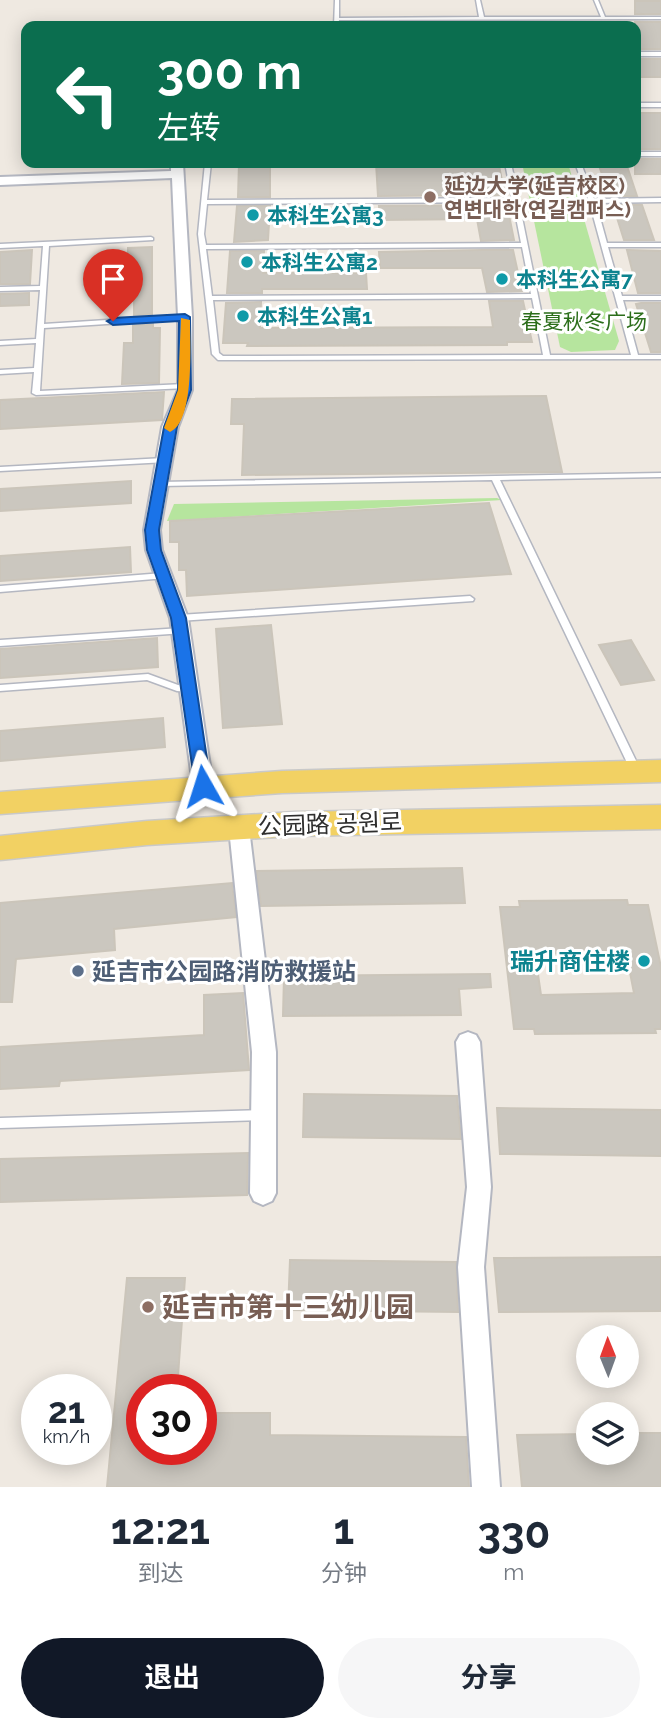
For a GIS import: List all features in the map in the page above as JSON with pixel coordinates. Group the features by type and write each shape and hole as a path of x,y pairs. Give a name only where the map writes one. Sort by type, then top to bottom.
{"main road":[{"name":"公园路 공원로","path":"0,803 203,786 648,771"},
{"name":"公园路 공원로","path":"0,848 340,822 661,819"}],"street":[{"path":"0,181 177,168 185,317 184,386 182,400 170,427 152,530 154,550 180,624 203,786"},
{"path":"239,828 264,1052 263,1193"},
{"path":"468,1041 479,1187 471,1267 486,1487"}],"lane":[{"path":"337,0 337,21"},
{"path":"478,0 482,19"},
{"path":"596,0 604,19"},
{"path":"410,21 661,18"},
{"path":"641,54 661,54"},
{"path":"641,105 661,105"},
{"path":"641,154 661,154"},
{"path":"207,168 202,247 216,354 228,359 661,357"},
{"path":"509,168 547,358"},
{"path":"580,168 592,201 635,357"},
{"path":"204,202 516,200"},
{"path":"592,201 661,200"},
{"path":"0,246 151,239"},
{"path":"46,244 36,393 184,386"},
{"path":"604,244 661,245"},
{"path":"202,247 525,245"},
{"path":"0,289 44,288"},
{"path":"209,298 535,296"},
{"path":"620,298 661,298"},
{"path":"41,326 185,317"},
{"path":"0,343 40,341"},
{"path":"0,372 38,370"},
{"path":"0,469 164,460"},
{"path":"160,484 661,475"},
{"path":"495,479 648,771"},
{"path":"0,589 163,576"},
{"path":"0,643 180,624 470,599"},
{"path":"0,688 148,677 177,688 190,689"},
{"path":"0,1123 263,1115"}],"green space":[{"name":"春夏秋冬广场","path":"523,168 569,168 619,341 615,350 571,352 560,347"},
{"path":"502,500 167,521 174,504"}],"building":[{"path":"635,1 661,1 661,14 635,14"},
{"path":"641,22 661,22 661,49 641,49"},
{"path":"641,59 661,59 661,77 641,77"},
{"path":"641,113 661,113 661,149 641,149"},
{"path":"641,159 661,159 661,174 635,174 635,168 641,168"},
{"path":"239,168 270,168 270,197 238,197"},
{"path":"376,168 499,168 505,195 378,196"},
{"path":"600,168 628,168 637,196 610,196"},
{"path":"507,205 514,240 481,241 477,219 380,220 379,206"},
{"path":"613,205 642,205 654,240 624,240"},
{"path":"237,206 270,206 268,240 234,242"},
{"path":"152,247 152,314 134,316 134,301 128,301 128,248"},
{"path":"32,250 30,284 0,284 0,252"},
{"name":"本科生公寓7","path":"513,250 522,291 487,292 482,268 380,268 379,252"},
{"path":"627,250 661,251 661,293 638,293"},
{"name":"本科生公寓2","path":"230,251 264,251 263,273 366,273 367,289 262,289 262,293 227,293"},
{"path":"29,293 29,305 0,306 0,294"},
{"path":"489,301 523,301 532,342 507,342 507,345 247,346 248,343 223,343 226,303 261,302 260,328 493,327"},
{"path":"661,303 661,352 651,352 636,304"},
{"path":"153,324 153,328 160,328 159,383 122,384 124,343 133,343 133,325"},
{"path":"164,392 162,420 0,429 0,400"},
{"path":"546,396 562,472 242,475 244,424 231,424 232,399"},
{"path":"131,481 131,503 0,511 0,489"},
{"path":"489,503 511,574 187,596 186,570 179,570 179,542 170,542 170,521"},
{"path":"130,547 131,572 0,581 0,556"},
{"path":"271,625 282,724 223,728 216,629"},
{"path":"157,638 158,667 0,678 0,649"},
{"path":"631,640 654,680 621,685 599,645"},
{"path":"163,718 165,747 0,761 0,731"},
{"path":"462,868 465,903 261,906 257,875 257,871"},
{"path":"232,883 236,917 114,929 115,950 16,959 12,1002 0,1002 0,903"},
{"name":"瑞升商住楼","path":"627,900 628,905 648,905 661,967 661,1029 655,1029 656,1033 535,1034 534,1029 514,1029 500,907 520,907 519,901","holes":["626,952 634,993 541,995 535,954"]},
{"path":"490,974 491,987 459,989 461,1015 283,1016 284,976"},
{"path":"243,993 249,1070 60,1081 59,1086 0,1089 0,1047 204,1035 204,995"},
{"path":"304,1094 457,1096 461,1139 303,1137"},
{"path":"497,1108 661,1110 661,1156 500,1154"},
{"path":"248,1153 247,1195 0,1202 0,1159"},
{"path":"661,1257 661,1311 499,1312 494,1258"},
{"path":"290,1260 456,1262 458,1312 288,1310"},
{"path":"127,1278 185,1278 178,1374 126,1374 126,1465 217,1465 217,1413 270,1413 270,1435 466,1437 469,1487 107,1487 109,1465 112,1465 112,1435"},
{"path":"639,1433 661,1433 661,1487 522,1487 517,1435 576,1434 576,1465 639,1465"}],"slow traffic":[{"path":"170,428 184,390 185,320"}],"place":[{"name":"延边大学(延吉校区) 연변대학(연길캠퍼스)","path":"430,197"},
{"name":"本科生公寓3","path":"253,215"},
{"name":"本科生公寓2","path":"247,262"},
{"name":"本科生公寓7","path":"502,279"},
{"name":"本科生公寓1","path":"243,316"},
{"name":"瑞升商住楼","path":"644,961"},
{"name":"延吉市公园路消防救援站","path":"78,971"},
{"name":"延吉市第十三幼儿园","path":"148,1307"}],"route":[{"path":"113,321 185,317 184,390 170,427 152,530 154,550 179,618 197,728 203,786"}]}
